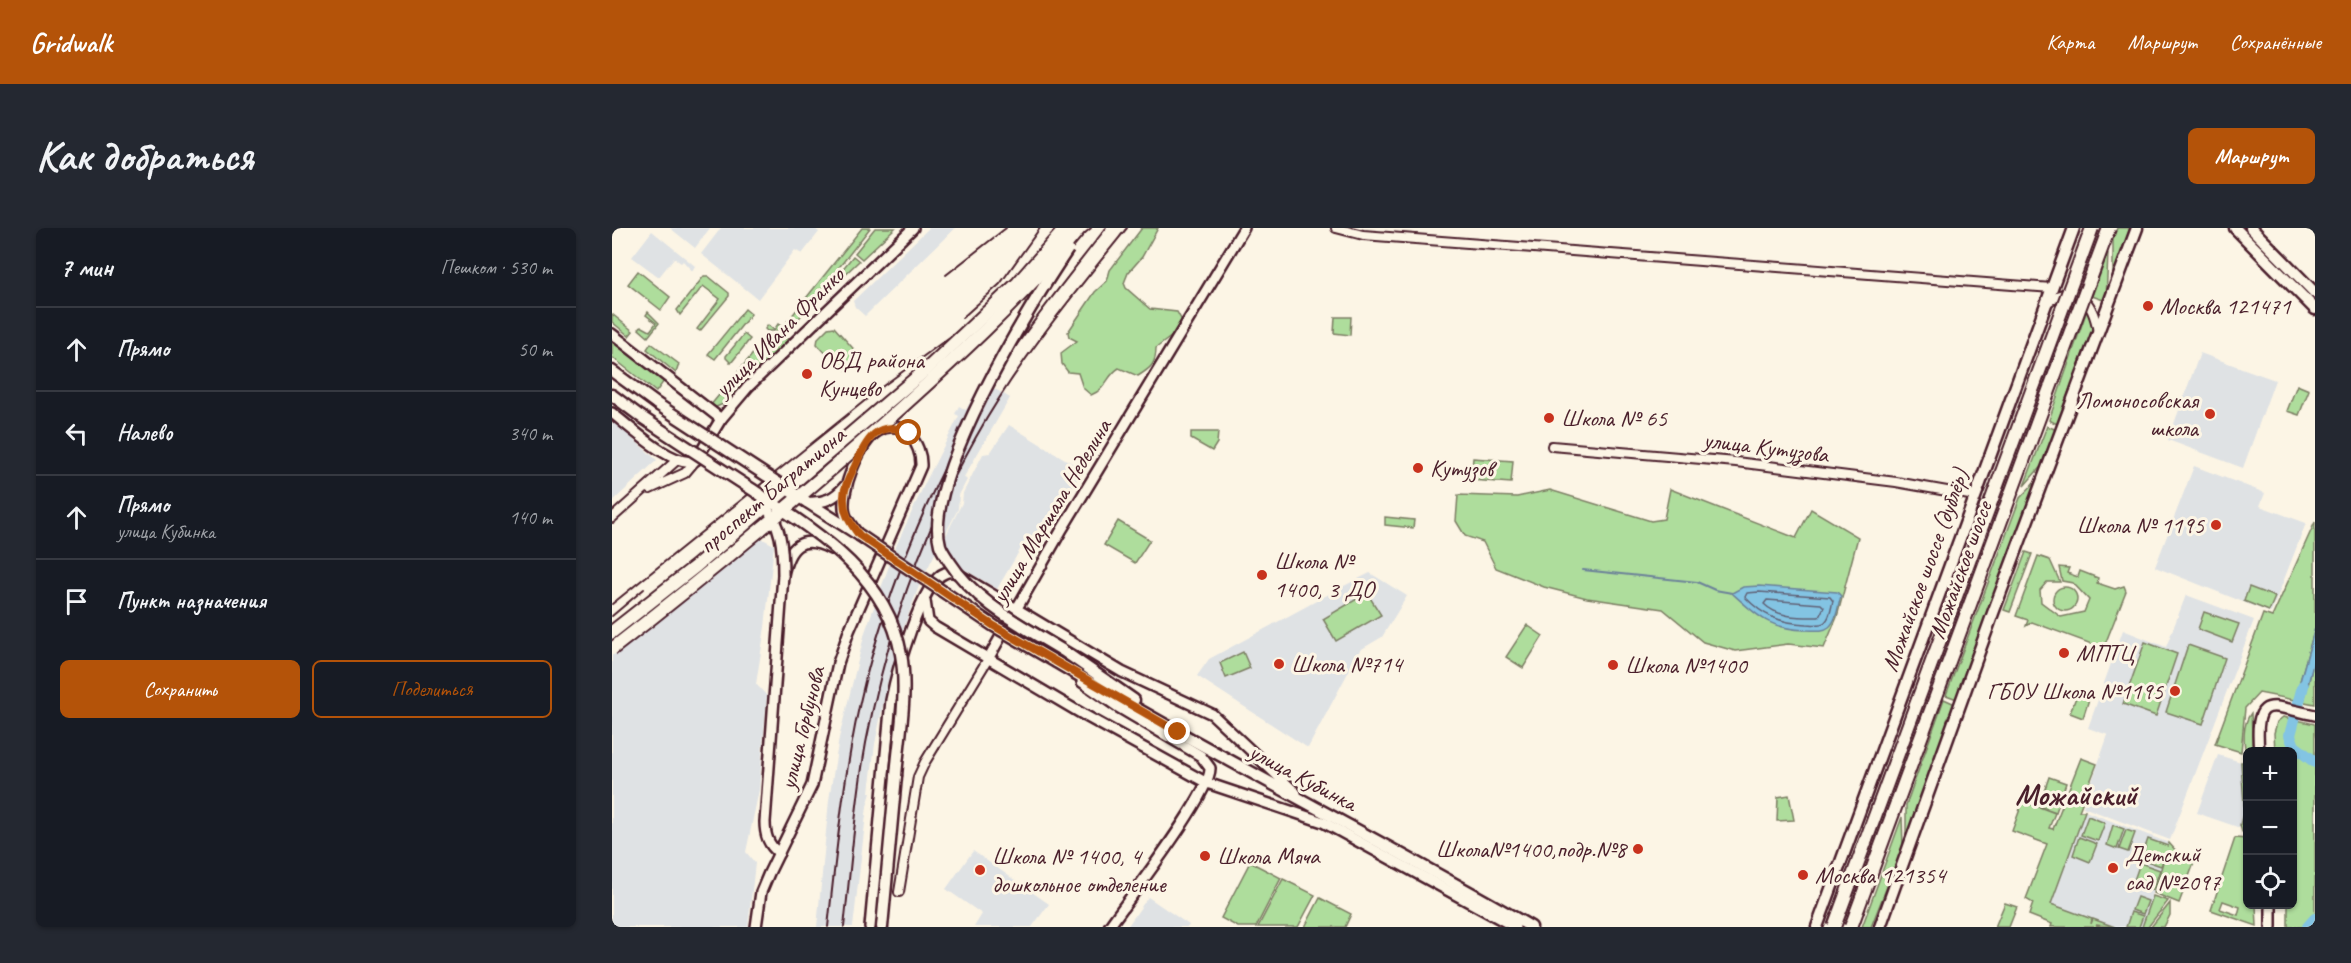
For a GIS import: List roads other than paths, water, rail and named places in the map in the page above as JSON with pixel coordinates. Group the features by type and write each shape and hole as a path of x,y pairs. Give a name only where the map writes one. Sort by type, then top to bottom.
{"main road":[{"name":"проспект Багратиона","path":"612,632 751,520 929,367 1018,284 1066,228"},
{"name":"проспект Багратиона","path":"612,649 841,461 910,400 1024,291 1081,228"},
{"path":"1081,228 1039,291 980,403 943,492 938,528 940,547 973,591 990,605 1104,678 1178,732"},
{"name":"Можайское шоссе (дублёр)","path":"1816,927 2074,228"},
{"name":"Можайское шоссе","path":"1834,927 2092,228"},
{"name":"Можайское шоссе","path":"1851,927 2109,228"},
{"path":"1880,927 1993,614 2137,228"},
{"path":"2235,228 2315,309"},
{"path":"2251,228 2315,293"},
{"name":"улица Кубинка","path":"612,371 657,404 994,626 1243,770 1531,927"},
{"path":"612,395 640,416 807,526 846,557 873,587 881,600 901,653 903,686 882,927"}],"street":[{"name":"улица Ивана Франко","path":"643,492 685,473 696,460 721,419 748,387 913,228"},
{"name":"улица Маршала Неделина","path":"899,892 918,777 925,762 1244,228"},
{"path":"1336,228 1363,235 2052,288"},
{"path":"2045,304 2060,294 2080,296 2092,308 2098,333"},
{"path":"612,334 721,419"},
{"path":"612,413 677,460 688,463 696,460"},
{"name":"улица Горбунова","path":"756,927 761,892 812,785 838,663 849,632 921,466 921,454 917,442 909,433 897,428 878,431 864,446 846,484"},
{"name":"улица Ивана Франко","path":"612,518 677,460 705,444"},
{"name":"улица Кутузова","path":"1552,446 1736,462 1896,482 1975,496"},
{"path":"736,479 768,509 777,524 783,546 783,575 765,822 765,835 772,848 779,853"},
{"path":"807,502 818,503 831,499 846,484"},
{"path":"846,484 843,495 845,514 859,535"},
{"path":"783,575 790,551 803,542 823,545 846,557"},
{"path":"870,927 888,721 895,677 912,626 926,596 938,577 944,573 951,572 1122,672 1222,721 1284,783 1328,815"},
{"path":"926,596 925,613 928,621 935,627 1207,783 1323,822 1515,927"},
{"path":"912,626 916,622 922,622 935,627"},
{"path":"1067,669 1118,707 1201,756 1210,768 1207,783 1192,810 1109,927"},
{"path":"2259,747 2258,719 2263,709 2270,706 2287,708 2313,715"},
{"path":"2271,909 2271,927"}],"water":[{"path":"1759,586 1837,592 1841,596 1836,616 1832,624 1824,630 1794,629 1773,624 1732,593 1743,587"},
{"path":"2315,628 2315,656 2304,701 2295,699"}],"waterway":[{"path":"1583,570 1697,582 1715,590 1732,593"},
{"path":"2303,686 2290,735 2294,746 2315,762"},
{"path":"2308,927 2315,919"}],"railway":[{"path":"946,275 1006,228"},
{"path":"962,318 1000,284 1040,228"},
{"path":"612,604 883,386 1045,267 1091,228"},
{"path":"828,927 842,803 858,711 878,636 909,548 947,463 993,382 1029,328 1106,228"},
{"path":"844,927 862,766 874,703 896,624 923,547 957,473 992,409 1047,330 1127,228"},
{"path":"612,616 644,589"}],"place":[{"name":"Москва 121471","path":"2148,306"},
{"name":"ОВД района Кунцево","path":"807,374"},
{"name":"Ломоносовская школа","path":"2210,414"},
{"name":"Школа № 65","path":"1549,418"},
{"name":"Кутузов","path":"1418,468"},
{"name":"Школа № 1195","path":"2216,525"},
{"name":"Школа № 1400, 3 ДО","path":"1262,575"},
{"name":"МПТЦ","path":"2064,653"},
{"name":"Школа №714","path":"1279,664"},
{"name":"Школа №1400","path":"1613,665"},
{"name":"ГБОУ Школа №1195","path":"2175,691"},
{"name":"Школа№1400,подр.№8","path":"1638,849"},
{"name":"Школа Мяча","path":"1205,856"},
{"name":"Детский сад №2097","path":"2113,868"},
{"name":"Школа № 1400, 4 дошкольное отделение","path":"980,870"},
{"name":"Москва 121354","path":"1803,875"}],"district":[{"name":"Можайский","path":"2076,795"}]}
